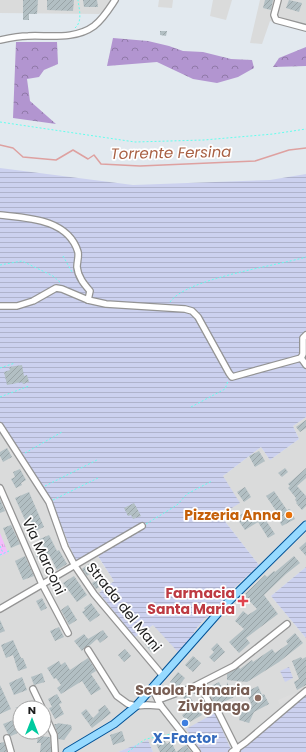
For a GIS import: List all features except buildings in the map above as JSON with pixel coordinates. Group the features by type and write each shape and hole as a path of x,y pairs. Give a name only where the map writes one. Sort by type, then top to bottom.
{"main road":[{"path":"67,752 114,724 136,706 227,603 306,525"}],"street":[{"path":"0,40 27,36 62,36 77,34 93,26 104,16 115,0"},
{"path":"278,0 274,15 276,20 306,28"},
{"path":"0,215 49,222 64,232 74,244 78,254 77,268 80,279 90,291 88,300"},
{"path":"0,306 17,306 33,301 56,288 88,300 106,304 185,309 192,311 198,317 232,377 301,358 304,354 303,338 306,334"},
{"path":"301,358 306,366"},
{"name":"Strada del Mani","path":"0,426 49,502 65,547 75,566 94,594 164,676"},
{"name":"Via Marconi","path":"0,488 42,585 68,633"},
{"path":"0,609 142,526"},
{"path":"88,650 117,696 125,703 136,706 147,705 160,703 234,666 287,624"},
{"path":"152,688 160,703 197,752"},
{"path":"191,688 204,694 212,708 216,709 234,751 306,691"},
{"path":"33,689 38,700"},
{"path":"52,731 54,735 55,752"},
{"path":"7,738 11,752"}],"path":[{"path":"74,29 80,20 78,0"},
{"path":"0,122 135,142 204,140 273,134 306,129"},
{"path":"166,308 173,298 196,286 267,266 306,257"},
{"path":"0,265 22,261 53,276 62,284 62,289"},
{"path":"0,368 15,363"},
{"path":"191,407 225,389 232,377"},
{"path":"0,398 29,386"},
{"path":"19,455 62,432"},
{"path":"41,488 97,460"},
{"path":"49,502 98,478"},
{"path":"142,526 154,517 177,505 188,494 212,481"},
{"path":"0,546 3,554"},
{"path":"0,555 9,551"},
{"path":"128,752 146,739 182,732"}],"shaded area":[{"path":"0,0 116,0 99,14 0,13"},
{"path":"159,0 173,0 172,8 158,7"},
{"path":"213,0 232,0 226,20 210,16"},
{"path":"260,0 306,0 306,31 270,21 262,44 250,43"},
{"path":"0,168 133,185 270,180 306,174 306,417 293,426 299,439 270,460 261,447 223,476 240,503 220,515 259,565 233,589 210,616 205,618 178,652 153,625 135,637 99,593 114,581 96,553 77,564 52,503 0,431"},
{"path":"306,417 306,567 271,596 306,638 306,695 238,752 153,752 148,741 118,752 0,752 0,431 52,503 77,564 95,552 114,581 100,592 135,637 153,625 193,635 195,630 205,618 210,616 233,589 259,565 220,515 223,476 261,447 270,460 299,439 293,426"},
{"path":"306,567 306,638 271,596"},
{"path":"289,667 293,678 285,682 280,671"},
{"path":"295,693 296,695 292,698 279,704 278,700"},
{"path":"306,695 306,752 238,752"},
{"path":"215,713 232,752 199,752 201,751 186,729"},
{"path":"148,740 153,752 118,752"}],"green space":[{"path":"113,38 148,41 183,51 203,52 231,59 252,60 254,68 238,77 217,83 193,79 157,62 107,66"},
{"path":"16,42 57,42 58,64 44,70 39,77 27,79 30,101 56,124 13,118"},
{"path":"306,47 306,66 273,67 279,58"},
{"path":"0,533 8,553 0,556"}],"waterway":[{"name":"Torrente Fersina","path":"0,145 13,148 23,157 56,160 73,150 88,159 94,155 101,164 140,166 255,161 289,150 306,148"}],"place":[{"name":"Pizzeria Anna","path":"289,515"},
{"name":"Farmacia Santa Maria","path":"243,601"},
{"name":"Scuola Primaria Zivignago","path":"258,698"},
{"name":"X-Factor","path":"185,723"}]}
